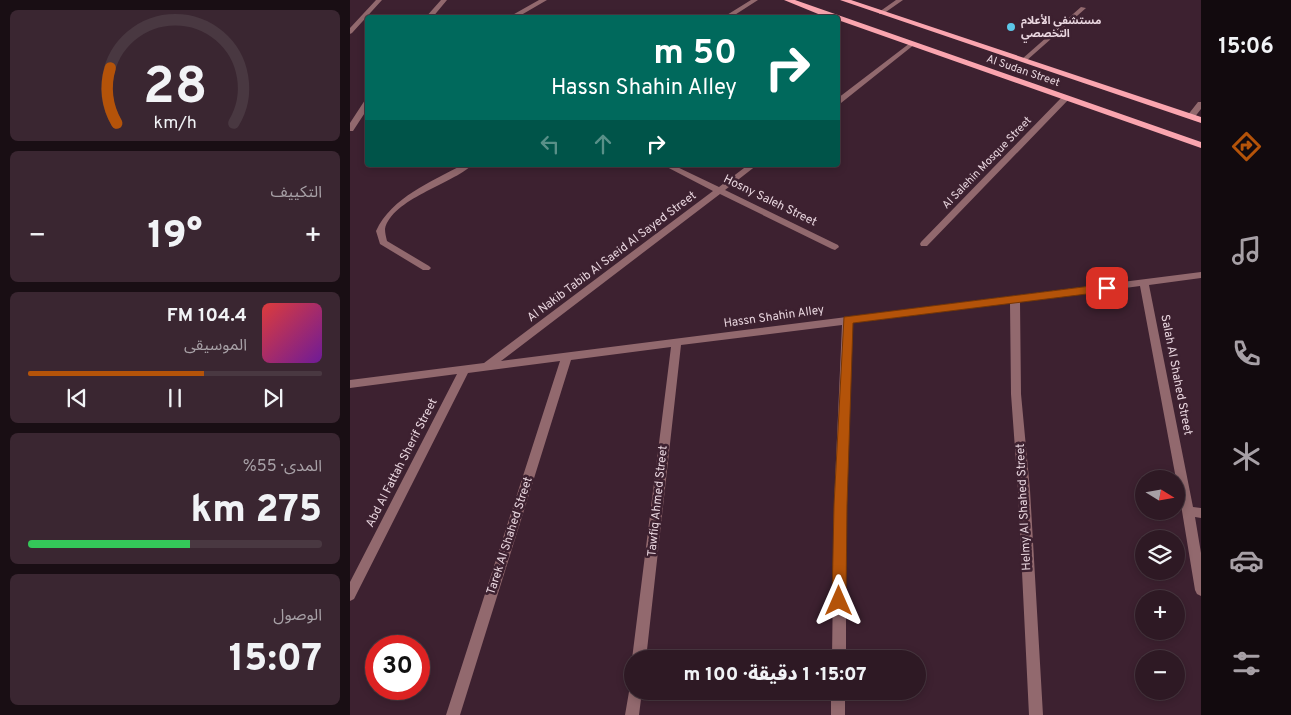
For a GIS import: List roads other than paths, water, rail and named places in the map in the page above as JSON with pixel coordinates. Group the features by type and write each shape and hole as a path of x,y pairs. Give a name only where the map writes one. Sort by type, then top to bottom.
{"main road":[{"name":"Al Sudan Street","path":"788,0 829,15"},
{"name":"Al Sudan Street","path":"844,0 1201,120"},
{"name":"Al Sudan Street","path":"840,19 1201,145"}],"street":[{"path":"350,32 378,0"},
{"path":"431,15 444,0"},
{"path":"516,15 544,0"},
{"path":"730,15 756,0"},
{"path":"881,13 900,0"},
{"path":"1024,60 1083,8"},
{"path":"840,99 912,44"},
{"name":"Al Salehin Mosque Street","path":"924,244 1066,98"},
{"path":"1191,116 1201,104"},
{"path":"350,129 365,106"},
{"path":"426,268 384,243 380,234 382,223 389,213 401,204 465,167"},
{"name":"Hosny Saleh Street","path":"671,167 835,247"},
{"name":"Al Nakib Tabib Al Saeid Al Sayed Street","path":"485,368 750,167"},
{"name":"Hassn Shahin Alley","path":"350,384 1201,276"},
{"name":"Salah Al Shahed Street","path":"1144,284 1188,511 1201,590"},
{"name":"Helmy Al Shahed Street","path":"1014,300 1016,394 1024,490 1036,715"},
{"path":"838,650 840,505 847,320"},
{"name":"Tawfiq Ahmed Street","path":"640,650 676,343"},
{"name":"Tarek Al Shahed Street","path":"453,715 566,358"},
{"name":"Abd Al Fattah Sherif Street","path":"350,595 464,371"},
{"path":"1188,511 1201,513"},
{"path":"632,715 634,700"},
{"path":"838,700 838,715"}],"place":[{"name":"مستشفي الأعلام التخصصي","path":"1011,27"}]}
